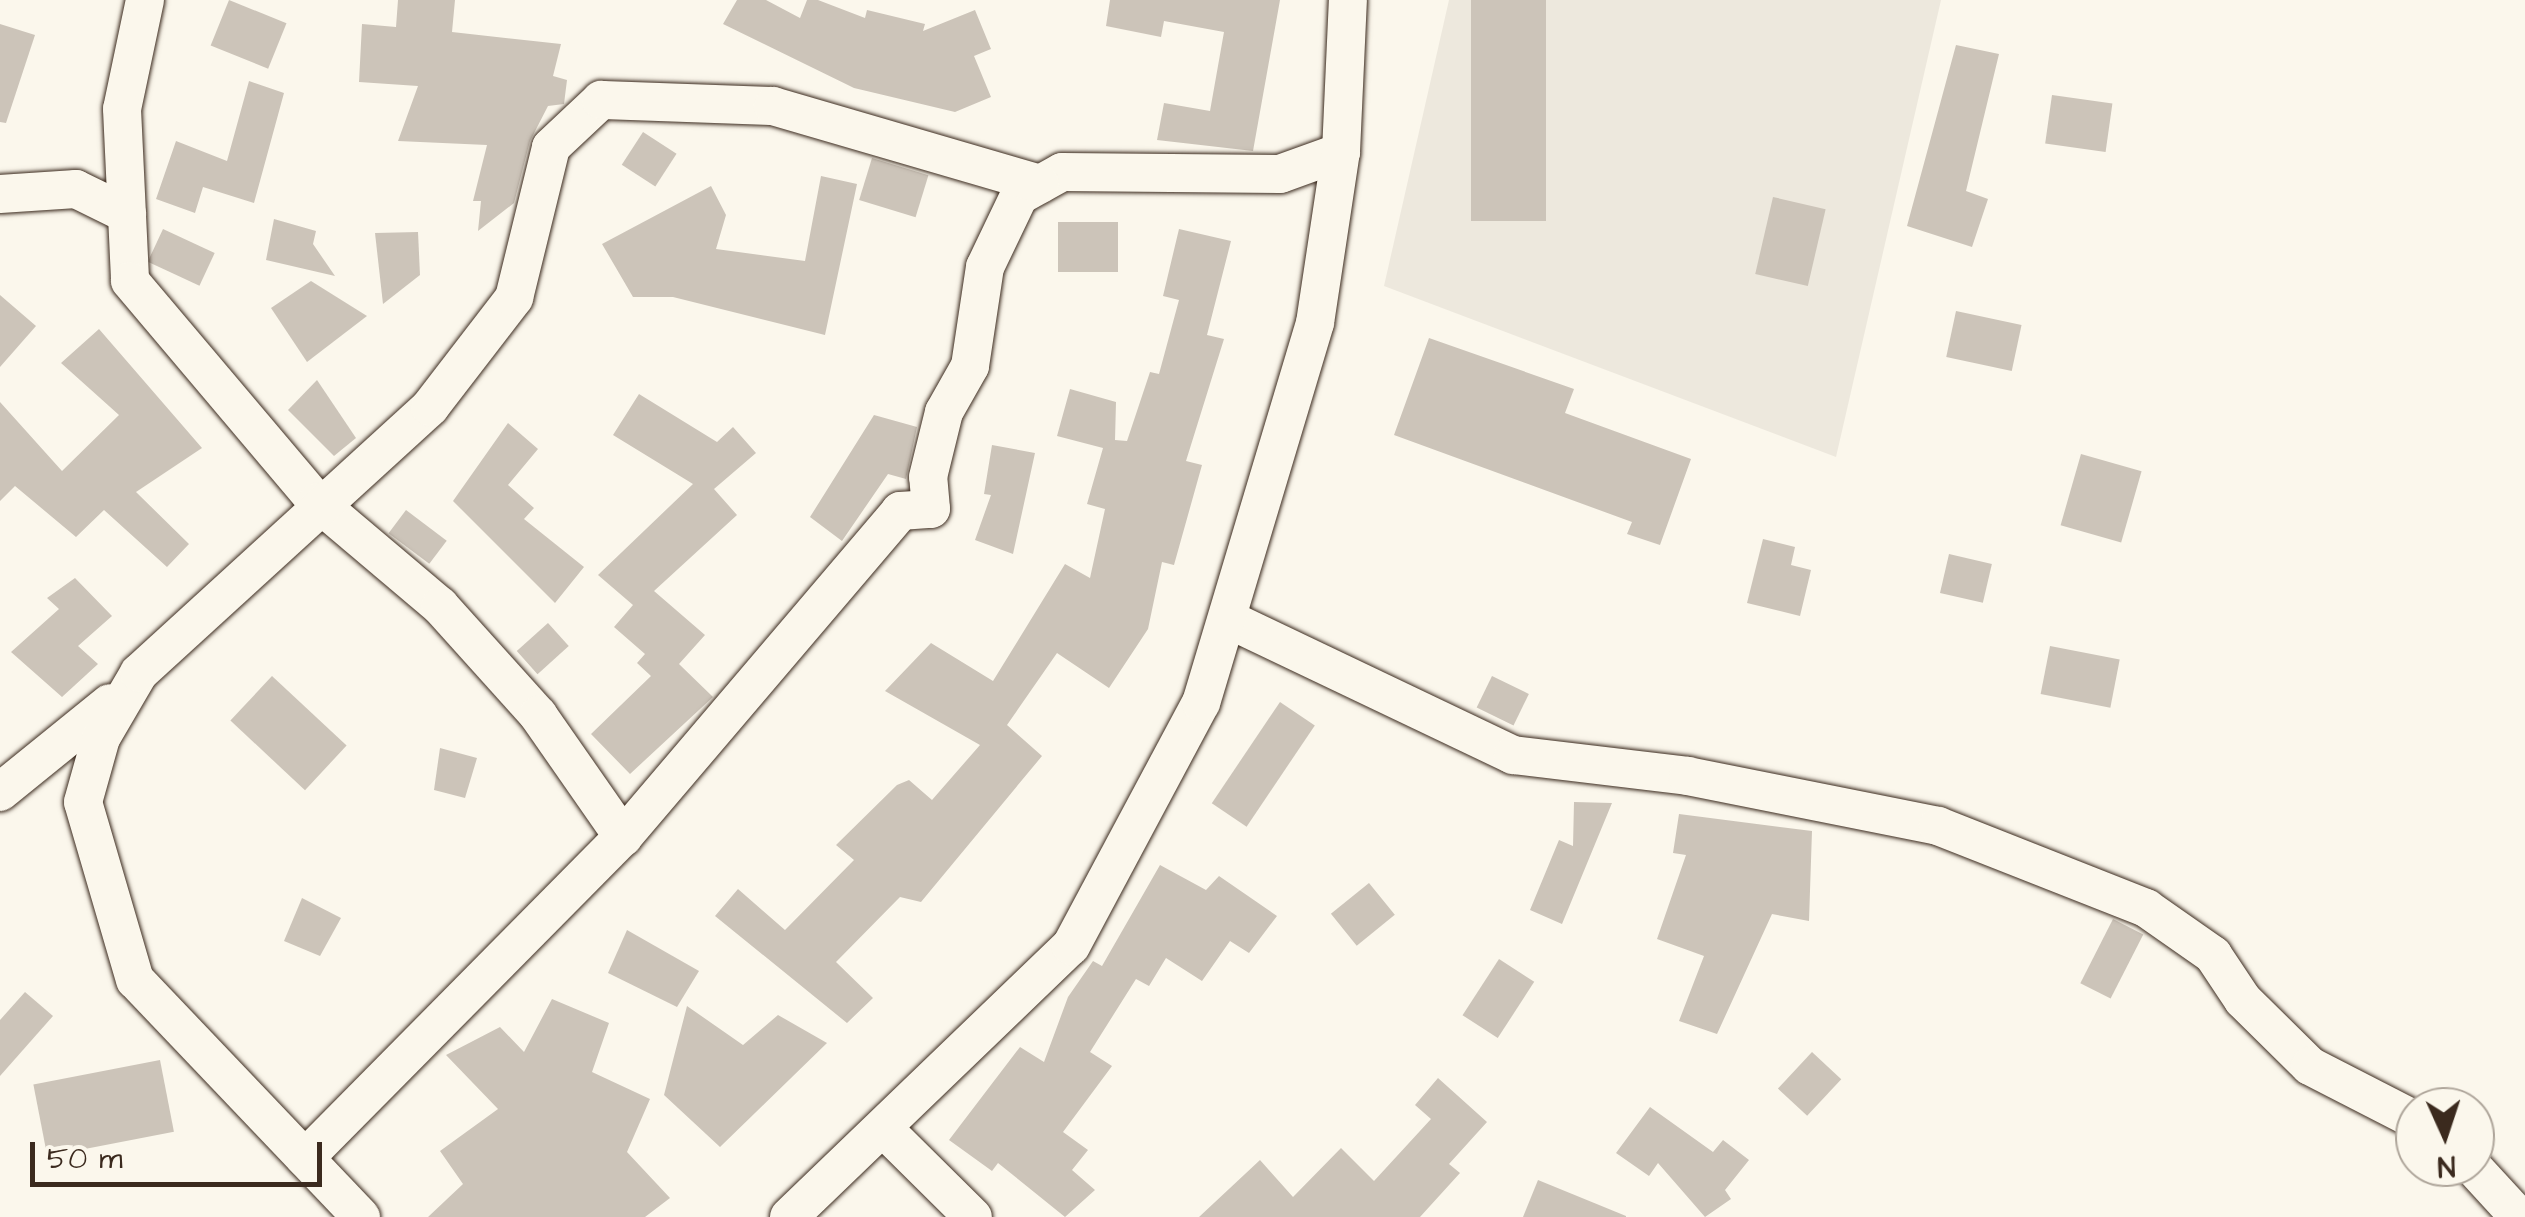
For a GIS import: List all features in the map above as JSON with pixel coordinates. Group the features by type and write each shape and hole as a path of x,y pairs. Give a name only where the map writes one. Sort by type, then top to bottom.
{"street":[{"path":"145,0 122,108 130,281 317,502 440,606 538,714 623,837"},
{"path":"790,1217 1070,946 1202,703 1316,323 1342,152 1348,0"},
{"path":"0,792 53,756 317,502 430,407 514,298 551,147 601,100 773,106 1040,184"},
{"path":"305,1158 623,837 900,511 931,510 928,477 944,412 970,366 984,267 1019,196 1062,172 1280,174 1342,152"},
{"path":"0,194 76,189 127,214"},
{"path":"1230,620 1513,755 1688,776 1938,826 2146,908 2213,954 2243,1000 2310,1066 2395,1110"},
{"path":"139,673 101,738 82,802 134,980 361,1217"},
{"path":"53,756 89,782"},
{"path":"884,1129 973,1217"},
{"path":"2491,1187 2520,1217"}],"shaded area":[{"path":"1449,0 1941,0 1836,457 1384,286"}],"building":[{"path":"229,0 286,23 268,69 211,45"},
{"path":"398,0 455,0 452,32 561,44 553,76 567,80 564,104 548,106 530,141 514,203 478,231 481,201 473,201 487,145 398,141 418,86 359,82 362,24 396,27"},
{"path":"737,0 766,0 800,18 807,0 818,0 865,18 867,10 925,24 923,31 975,10 991,49 974,56 991,97 955,112 854,88 723,24"},
{"path":"1110,0 1280,0 1253,151 1157,140 1164,103 1210,111 1224,32 1164,21 1161,37 1106,26"},
{"path":"1471,0 1546,0 1546,221 1471,221"},
{"path":"0,24 35,35 6,123 0,122"},
{"path":"1956,45 1999,54 1966,191 1988,199 1972,247 1907,226"},
{"path":"249,81 284,93 254,203 203,187 195,213 156,199 176,141 227,161"},
{"path":"2052,95 2112,103 2106,152 2045,144"},
{"path":"643,132 677,154 655,186 622,165"},
{"path":"872,158 928,175 916,217 859,200"},
{"path":"821,176 857,184 825,335 673,297 633,297 602,244 711,186 726,215 716,249 805,261"},
{"path":"1773,197 1826,209 1808,286 1755,274"},
{"path":"274,219 316,231 313,244 335,276 266,260"},
{"path":"1058,222 1118,222 1118,272 1058,272"},
{"path":"163,229 215,253 199,286 148,262"},
{"path":"1179,229 1231,241 1207,335 1224,339 1186,461 1202,465 1174,565 1162,562 1148,629 1109,688 1057,653 1007,725 1042,756 921,902 900,897 836,962 873,998 847,1023 715,916 738,889 785,930 854,860 836,845 897,785 909,780 932,800 980,745 885,691 931,643 993,681 1065,564 1090,578 1105,509 1087,504 1103,448 1057,436 1070,389 1116,402 1115,440 1127,441 1150,372 1159,374 1179,300 1163,296"},
{"path":"418,232 420,275 383,304 375,233"},
{"path":"311,281 367,316 307,362 271,308"},
{"path":"0,295 36,326 0,367"},
{"path":"1956,311 2022,325 2012,371 1946,357"},
{"path":"99,329 202,448 136,492 189,544 167,567 104,510 76,537 15,486 0,501 0,402 62,471 119,415 61,363"},
{"path":"1429,338 1574,389 1565,413 1691,459 1660,545 1627,534 1632,522 1394,435"},
{"path":"317,380 356,438 334,456 288,410"},
{"path":"639,394 717,442 733,427 756,453 714,489 737,515 654,591 705,635 679,664 713,697 630,774 591,734 651,676 637,663 645,654 614,627 633,605 598,575 693,484 613,435"},
{"path":"874,415 917,427 906,479 888,474 842,541 810,517"},
{"path":"508,423 538,449 508,485 534,508 524,519 584,567 555,603 453,501"},
{"path":"992,445 1035,453 1013,554 975,540 991,495 984,494"},
{"path":"2081,454 2142,471 2121,542 2061,525"},
{"path":"406,510 447,541 429,564 389,533"},
{"path":"1763,539 1795,547 1791,565 1811,570 1800,616 1747,603"},
{"path":"1949,554 1992,564 1983,603 1940,593"},
{"path":"75,578 112,616 78,646 98,664 62,697 11,652 59,609 47,598"},
{"path":"548,623 569,646 538,674 517,651"},
{"path":"2050,646 2120,660 2110,708 2041,694"},
{"path":"272,676 347,746 305,790 230,721"},
{"path":"1492,676 1529,694 1514,725 1477,707"},
{"path":"1280,702 1315,725 1247,827 1212,803"},
{"path":"440,748 477,758 465,798 434,790"},
{"path":"1574,802 1612,803 1562,924 1530,910 1559,840 1573,846"},
{"path":"1679,814 1812,831 1809,921 1772,914 1717,1034 1679,1021 1704,956 1657,939 1686,855 1673,853"},
{"path":"1160,865 1206,890 1219,876 1277,916 1249,953 1230,941 1202,981 1166,958 1149,986 1136,979 1090,1052 1112,1066 1063,1132 1088,1150 1072,1170 1095,1190 1065,1217 998,1163 992,1171 949,1140 1020,1047 1044,1062 1068,997 1093,961 1102,966"},
{"path":"1369,883 1395,915 1357,946 1331,914"},
{"path":"302,898 341,918 320,956 284,941"},
{"path":"2113,919 2143,934 2111,999 2080,983"},
{"path":"627,930 699,971 677,1007 608,973"},
{"path":"1499,959 1534,982 1498,1038 1463,1015"},
{"path":"25,992 53,1016 0,1076 0,1020"},
{"path":"552,999 609,1023 592,1072 650,1099 627,1152 670,1198 645,1217 428,1217 463,1184 440,1151 498,1109 446,1055 500,1027 524,1052"},
{"path":"687,1006 743,1045 778,1015 827,1043 720,1147 664,1095"},
{"path":"1812,1052 1841,1079 1807,1116 1778,1089"},
{"path":"160,1060 174,1132 47,1156 33,1085"},
{"path":"1438,1078 1487,1122 1449,1164 1460,1173 1420,1217 1199,1217 1260,1160 1293,1197 1341,1148 1374,1181 1431,1119 1415,1105"},
{"path":"1650,1107 1713,1152 1723,1140 1749,1160 1725,1190 1731,1199 1705,1217 1658,1163 1649,1176 1616,1153"},
{"path":"1538,1180 1626,1216 1626,1217 1523,1217"}]}
